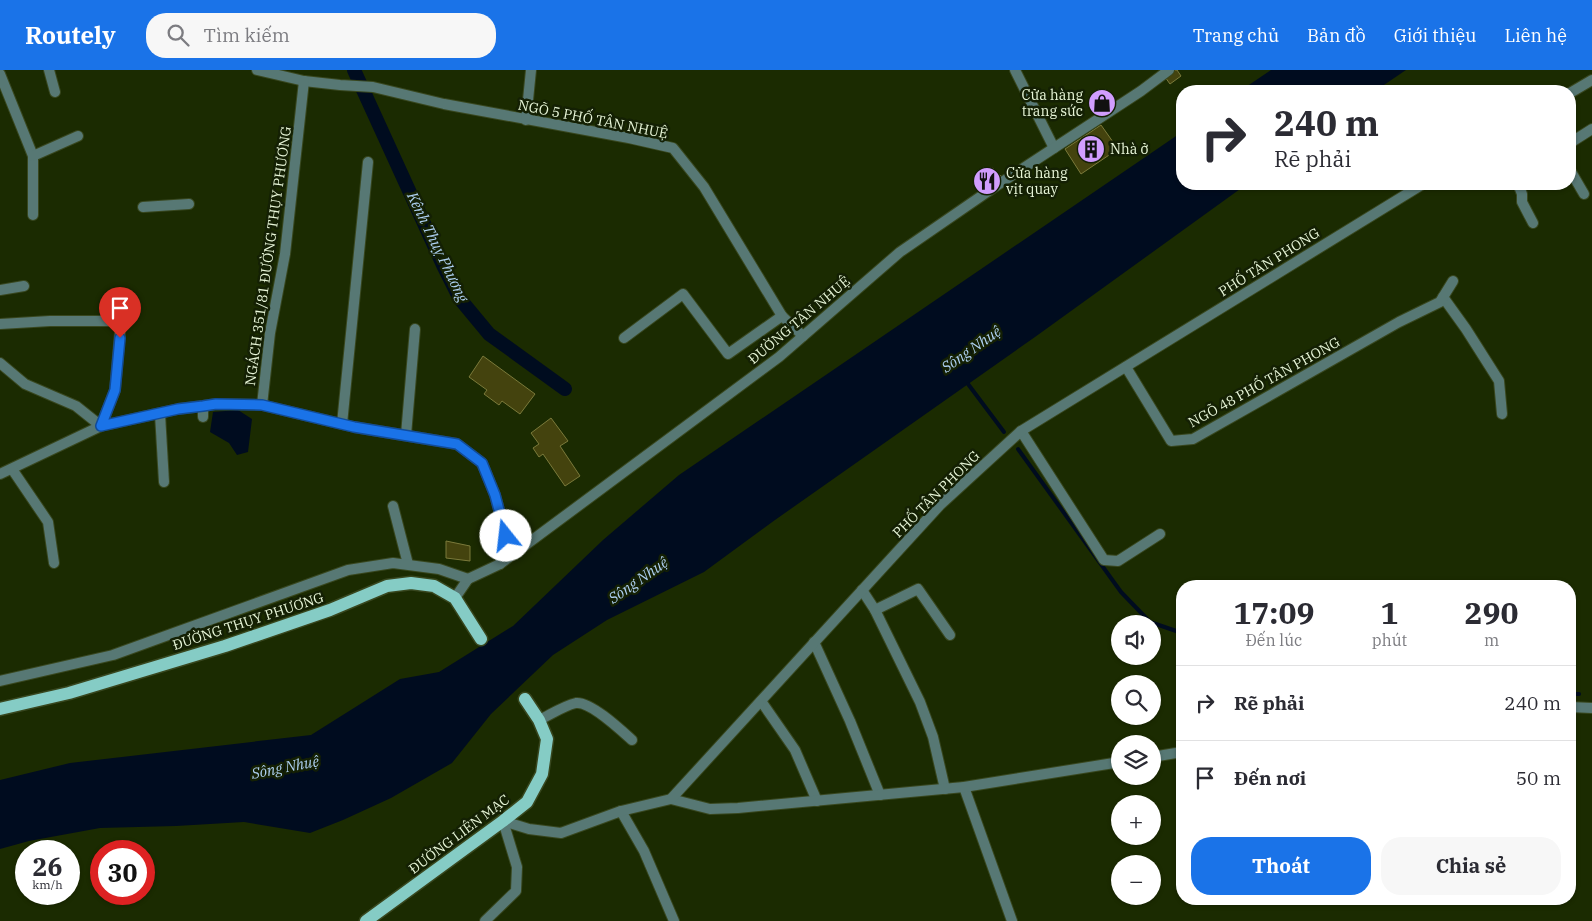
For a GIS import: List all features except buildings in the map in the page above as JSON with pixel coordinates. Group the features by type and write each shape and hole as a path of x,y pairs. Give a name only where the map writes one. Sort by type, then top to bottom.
{"main road":[{"name":"ĐƯỜNG THỤY PHƯƠNG","path":"0,709 69,693 225,646 330,610 387,586 411,583 434,586 455,598 481,639"},
{"name":"ĐƯỜNG LIÊN MẠC","path":"366,921 527,802 542,774 547,739 539,720 525,699"}],"street":[{"path":"8,70 0,74 33,156 34,215"},
{"path":"49,70 55,92"},
{"name":"NGÕ 5 PHỐ TÂN NHUỆ","path":"257,70 304,81 340,86 373,87 444,104 629,138 672,148 704,187 782,316 803,336"},
{"path":"526,120 531,70"},
{"path":"1015,70 1054,148"},
{"name":"ĐƯỜNG TÂN NHUỆ","path":"468,579 500,564 779,357 900,252 1141,91 1169,70"},
{"path":"1576,89 1592,80"},
{"name":"NGÁCH 351/81 ĐƯỜNG THỤY PHƯƠNG","path":"262,405 270,333 285,254 304,81"},
{"path":"1576,139 1592,129"},
{"path":"33,156 78,136"},
{"path":"342,424 368,162"},
{"path":"1576,180 1584,194"},
{"name":"PHỐ TÂN PHONG","path":"671,799 940,505 1021,431 1413,190"},
{"path":"1520,190 1522,202 1533,223"},
{"path":"144,207 189,204"},
{"name":"NGÕ 48 PHỐ TÂN PHONG","path":"1126,367 1171,441 1193,439 1399,322 1440,302 1454,281"},
{"path":"0,290 24,286"},
{"path":"624,338 683,294 728,354 782,316"},
{"path":"1443,297 1499,381 1502,414"},
{"path":"0,324 50,321 121,321 115,390 101,426"},
{"path":"406,435 415,329"},
{"path":"0,363 25,384 76,406 101,426"},
{"path":"0,474 101,426 178,409 216,404 262,405 342,424 457,444 482,463 495,495 506,536 500,564"},
{"path":"203,406 203,417"},
{"path":"160,414 164,482"},
{"path":"1021,431 1104,560 1118,560 1160,534"},
{"path":"12,469 48,522 54,563"},
{"path":"393,506 408,564"},
{"name":"ĐƯỜNG THỤY PHƯƠNG","path":"0,681 113,655 348,570 393,563 408,564 439,569 468,579"},
{"path":"455,598 468,579"},
{"path":"875,610 918,589 950,635"},
{"path":"862,590 875,610 920,702 933,736 945,789"},
{"path":"814,642 850,721 880,795"},
{"path":"760,701 795,750 817,801"},
{"path":"539,720 574,704 583,704 613,723 632,740"},
{"path":"1576,707 1591,708"},
{"path":"1161,756 1176,753"},
{"path":"503,821 529,829 561,833 621,811 671,799 710,809 817,801 964,787 1111,763"},
{"path":"964,787 1012,921"},
{"path":"621,811 644,851 674,921"},
{"path":"488,920 516,891 516,866 503,821"}],"water":[{"path":"1271,70 1406,70 1384,85 1249,85"},
{"name":"Sông Nhuệ","path":"1176,136 1176,190 1239,190 704,572 607,620 553,655 491,714 452,763 391,798 310,833 244,822 100,828 34,840 15,840 15,845 0,849 0,780 70,763 311,735 400,679 439,672 513,626 603,540 679,475"},
{"path":"238,410 252,419 248,452 237,455 229,443 210,432 213,412"}],"waterway":[{"name":"Kênh Thuỵ Phương","path":"354,70 460,299 489,334 565,389"},
{"path":"968,384 1004,432"},
{"path":"1018,449 1121,592 1150,622 1176,631"}],"place":[{"name":"Cửa hàng trang sức","path":"1102,103"},
{"name":"Nhà ở","path":"1091,149"},
{"name":"Cửa hàng vịt quay","path":"987,181"}],"route":[{"path":"120,338 115,390 101,426 178,409 216,404 262,405 354,427 457,444 482,463 495,495 506,536"}]}
